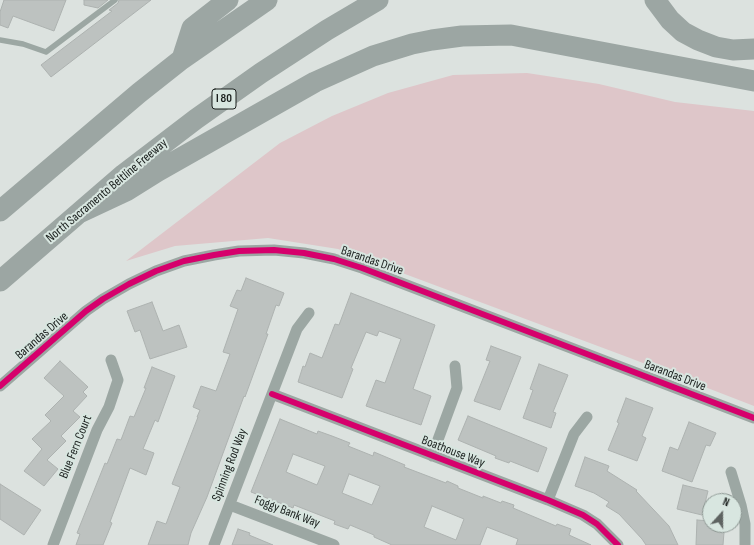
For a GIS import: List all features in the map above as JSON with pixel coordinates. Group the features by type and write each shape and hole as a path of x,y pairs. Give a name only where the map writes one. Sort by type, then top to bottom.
{"highway":[{"path":"182,59 192,28 228,0"},
{"path":"0,211 139,93 182,59 267,0"},
{"name":"North Sacramento Beltline Freeway","path":"0,281 124,174 196,119 261,73 378,0"},
{"path":"655,0 670,20 683,32 698,40 716,47 733,50 754,49"},
{"path":"79,213 126,191 158,171 315,82 373,56 412,44 432,40 462,36 512,36 754,81"}],"street":[{"name":"Barandas Drive","path":"0,386 86,312 102,300 129,284 156,271 184,261 239,251 274,250 304,253 334,259 362,268 754,418"},
{"name":"Spinning Rod Way","path":"214,545 297,329 309,313"},
{"name":"Blue Fern Court","path":"53,545 97,430 109,406 118,380 110,360"},
{"path":"432,456 456,388 455,366"},
{"name":"Boathouse Way","path":"272,394 548,500 583,515 597,524 618,545"},
{"path":"548,500 574,434 587,417"},
{"path":"731,472 741,505 744,524 744,545"},
{"name":"Foggy Bank Way","path":"230,505 334,545"}],"lane":[{"path":"0,40 22,44 46,52 115,0"}],"shaded area":[{"path":"527,73 599,84 675,102 754,111 754,406 338,249 268,238 175,246 126,261 280,143 332,116 388,93 453,75"}],"building":[{"path":"4,0 66,0 54,31 13,16 8,28 0,25 0,12"},
{"path":"84,0 108,0 98,8 84,5"},
{"path":"119,0 151,0 51,77 41,65 112,11 109,10 118,3"},
{"path":"246,278 284,293 279,306 276,305 266,334 268,334 245,397 244,396 207,497 191,533 188,545 148,545 157,521 166,524 180,487 172,484 198,417 200,410 193,407 201,386 216,391 230,354 223,352 238,309 230,306 237,290 241,291"},
{"path":"351,293 435,325 413,389 431,396 421,425 366,406 376,380 385,383 401,339 379,331 377,336 366,332 351,368 353,369 342,398 298,382 303,366 305,367 310,353 322,358 335,324 339,325"},
{"path":"152,302 163,331 179,325 187,347 150,359 140,330 135,332 127,311"},
{"path":"491,346 521,357 500,410 474,401 490,361 486,360"},
{"path":"60,361 88,387 83,392 87,396 73,411 80,417 61,436 66,441 47,460 58,469 44,486 24,471 42,449 32,439 51,421 45,415 64,396 44,378"},
{"path":"539,364 568,375 553,412 556,413 551,428 523,418 533,390 530,389"},
{"path":"152,367 175,376 158,422 155,420 143,449 154,453 146,475 130,468 110,522 112,523 103,545 76,545 80,534 77,533 105,463 107,464 117,439 121,440 130,416 134,417 146,388 144,388"},
{"path":"626,398 653,408 642,436 646,438 637,461 608,450 619,423 617,422"},
{"path":"468,416 547,448 538,472 510,461 509,463 495,458 496,456 458,440"},
{"path":"280,419 317,434 318,431 350,443 348,446 373,456 374,452 405,465 404,467 446,483 447,481 458,486 458,488 483,498 483,496 501,503 502,501 514,505 513,508 556,526 557,524 571,529 569,535 591,545 516,545 518,539 487,527 480,545 392,545 374,537 374,535 350,525 348,529 334,524 335,521 294,505 293,508 251,492","holes":["293,454 325,466 317,485 286,472","349,474 380,486 372,505 342,493","432,506 464,519 456,540 424,527"]},
{"path":"689,422 716,433 710,446 706,445 692,482 662,471 670,447 678,450"},
{"path":"585,457 609,466 607,471 637,490 636,491 669,526 678,545 646,545 619,514 606,506 609,502 594,493 575,486"},
{"path":"0,484 41,510 24,535 0,519"},
{"path":"683,485 708,491 708,493 702,493 702,515 677,509"},
{"path":"697,520 702,520 702,533 724,533 723,545 696,545"},
{"path":"238,529 250,533 249,535 273,545 232,545"}],"cycle path":[{"path":"0,386 86,311 129,284 156,271 184,261 239,251 274,250 304,253 334,259 362,268 754,418"},
{"path":"272,394 548,500 583,515 597,524 618,545"}]}
